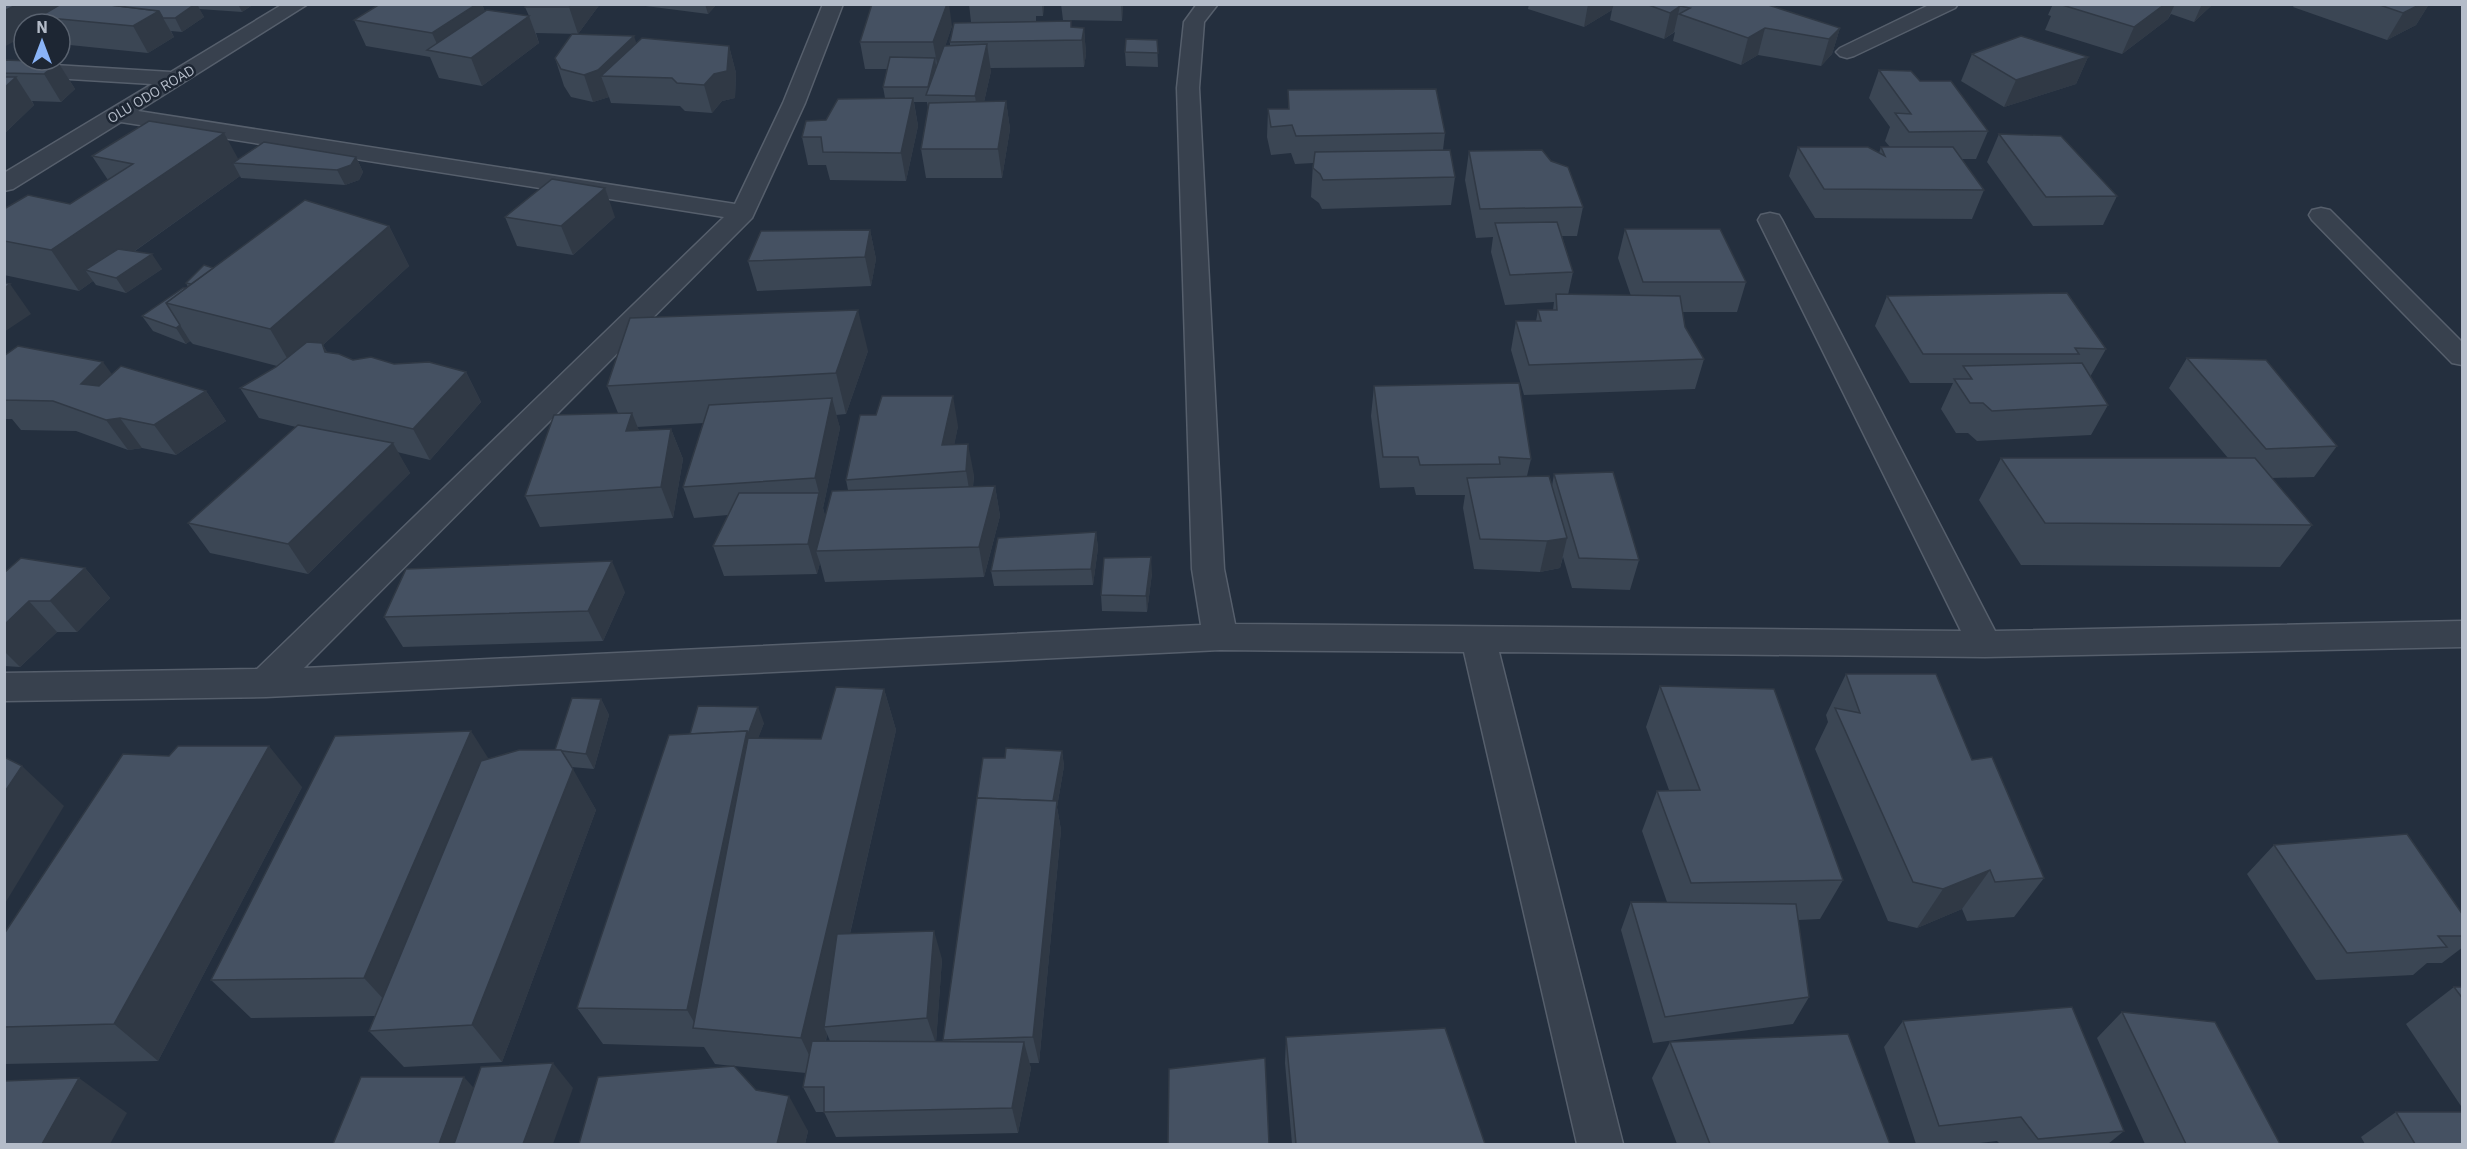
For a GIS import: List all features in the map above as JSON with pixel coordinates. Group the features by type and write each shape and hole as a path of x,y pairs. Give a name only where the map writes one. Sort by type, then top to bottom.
{"street":[{"name":"OLU ODO ROAD","path":"4,184 298,4"},
{"path":"266,683 743,213 794,103 833,4"},
{"path":"1208,4 1194,22 1188,88 1208,569 1220,637"},
{"path":"1847,52 1948,4"},
{"path":"4,68 175,79"},
{"path":"117,115 743,213"},
{"path":"2321,215 2463,357"},
{"path":"1770,220 1985,644"},
{"path":"4,687 266,683 1220,637 1985,644 2463,633"},
{"path":"1478,639 1600,1144"}],"building":[{"path":"4,4 18,4 4,11"},
{"path":"61,4 102,4 159,11 133,26 72,20 72,12 47,12"},
{"path":"102,4 195,4 175,18 163,18 159,11"},
{"path":"380,4 477,4 432,33 354,20"},
{"path":"527,4 572,4 569,7 525,7"},
{"path":"872,4 947,4 933,42 860,42"},
{"path":"1646,4 1765,4 1840,28 1829,39 1765,28 1748,38 1679,14 1690,8 1680,6 1670,13"},
{"path":"2059,4 2165,4 2134,27"},
{"path":"2377,4 2421,4 2403,13"},
{"path":"487,10 529,16 471,58 427,50"},
{"path":"1071,21 1071,27 1084,28 1082,40 950,42 954,23"},
{"path":"572,34 634,36 598,70 584,75 561,69 555,58"},
{"path":"2021,36 2088,57 2016,80 1972,54"},
{"path":"642,38 729,46 727,71 714,74 704,85 677,83 672,78 601,76"},
{"path":"1126,39 1157,40 1158,53 1125,52"},
{"path":"987,44 975,96 926,95 944,46"},
{"path":"890,57 935,58 928,87 883,87"},
{"path":"4,60 12,60 12,72 46,72 44,74 4,73"},
{"path":"1879,70 1911,71 1920,81 1951,81 1988,131 1909,132 1895,113 1911,114"},
{"path":"4,77 16,77 4,88"},
{"path":"1436,89 1445,133 1296,136 1292,125 1271,127 1268,109 1289,109 1288,90"},
{"path":"913,98 901,153 823,152 821,137 802,137 806,121 826,120 838,99"},
{"path":"1006,101 998,149 921,149 929,103"},
{"path":"149,121 224,133 51,250 4,241 4,209 28,195 70,204 133,164 92,156"},
{"path":"1999,134 2061,136 2117,196 2046,197"},
{"path":"264,142 356,157 351,165 337,170 233,163"},
{"path":"1798,147 1868,147 1885,156 1881,147 1953,147 1984,190 1824,189"},
{"path":"1450,150 1455,177 1323,180 1313,168 1315,152"},
{"path":"1542,150 1551,161 1568,167 1583,207 1480,209 1469,151"},
{"path":"552,179 605,188 561,226 505,217"},
{"path":"305,200 389,226 270,329 166,303"},
{"path":"1557,222 1573,272 1510,275 1495,223"},
{"path":"1625,229 1720,229 1746,282 1643,282"},
{"path":"870,230 865,257 748,261 761,231"},
{"path":"118,249 152,254 116,278 85,270"},
{"path":"204,265 213,268 191,284 186,283"},
{"path":"186,288 166,303 180,325 176,328 142,316"},
{"path":"2067,293 2106,349 2075,348 2079,354 1923,354 1887,296"},
{"path":"1556,294 1680,296 1685,327 1704,359 1529,365 1516,321 1541,321 1538,310 1557,310"},
{"path":"858,310 836,373 607,386 630,318"},
{"path":"307,342 322,343 325,352 339,354 353,360 371,357 394,364 429,362 466,372 413,429 240,388 276,367"},
{"path":"18,346 103,362 81,384 99,386 121,366 206,391 154,425 120,418 106,420 53,401 4,400 4,356"},
{"path":"2187,358 2266,360 2337,446 2266,449"},
{"path":"2082,363 2108,405 1992,411 1983,403 1970,403 1954,379 1972,379 1963,366"},
{"path":"1519,383 1531,459 1499,457 1500,464 1420,465 1418,457 1383,457 1374,386"},
{"path":"882,396 953,396 942,445 968,444 966,471 846,480 860,415 876,415"},
{"path":"832,398 815,478 683,487 709,405"},
{"path":"632,413 626,431 671,429 661,487 525,496 554,415"},
{"path":"298,425 393,443 288,544 188,523"},
{"path":"2001,458 2255,458 2312,525 2045,523"},
{"path":"1613,472 1639,560 1579,558 1554,474"},
{"path":"1549,476 1567,538 1547,541 1480,539 1467,478"},
{"path":"995,486 979,547 816,551 832,491"},
{"path":"739,493 819,493 808,544 713,546"},
{"path":"1096,532 1091,569 991,571 998,538"},
{"path":"1151,557 1146,596 1101,595 1104,558"},
{"path":"21,558 85,568 50,601 29,601 4,625 4,573"},
{"path":"612,561 588,611 384,617 406,569"},
{"path":"1846,674 1936,674 1972,760 1992,757 2044,878 1995,882 1990,870 1943,889 1913,882 1835,708 1860,713"},
{"path":"1660,686 1774,689 1843,880 1691,883 1657,791 1700,790"},
{"path":"836,687 884,689 801,1038 693,1028 748,738 821,739"},
{"path":"572,698 601,699 586,754 555,750"},
{"path":"698,706 758,707 748,734 747,731 690,734"},
{"path":"471,731 364,978 211,980 335,736"},
{"path":"747,731 687,1010 577,1008 669,735"},
{"path":"178,746 269,746 114,1024 4,1027 4,934 123,754 169,756"},
{"path":"1006,748 1062,751 1053,801 977,798 983,758 1005,758"},
{"path":"519,750 561,750 573,769 472,1025 369,1031 481,761"},
{"path":"4,757 22,766 4,793"},
{"path":"977,798 1057,801 1033,1037 943,1040"},
{"path":"2407,834 2463,915 2463,936 2438,936 2447,947 2347,953 2274,845"},
{"path":"1631,902 1796,904 1809,997 1665,1017"},
{"path":"934,931 927,1018 824,1027 837,934"},
{"path":"2454,987 2463,987 2463,999"},
{"path":"2072,1007 2124,1131 2038,1139 2021,1117 1939,1126 1903,1021"},
{"path":"2122,1012 2215,1022 2280,1144 2186,1144"},
{"path":"1445,1028 1485,1144 1296,1144 1286,1037"},
{"path":"1848,1034 1890,1144 1710,1144 1670,1042"},
{"path":"812,1041 1024,1042 1012,1108 824,1112 824,1087 803,1087"},
{"path":"1265,1058 1269,1144 1168,1144 1169,1069"},
{"path":"553,1063 523,1144 454,1144 481,1067"},
{"path":"734,1066 756,1090 789,1096 777,1144 579,1144 598,1077"},
{"path":"361,1077 464,1077 439,1144 333,1144"},
{"path":"79,1078 42,1144 4,1144 4,1081"},
{"path":"2396,1112 2463,1112 2463,1144 2415,1144"}]}
